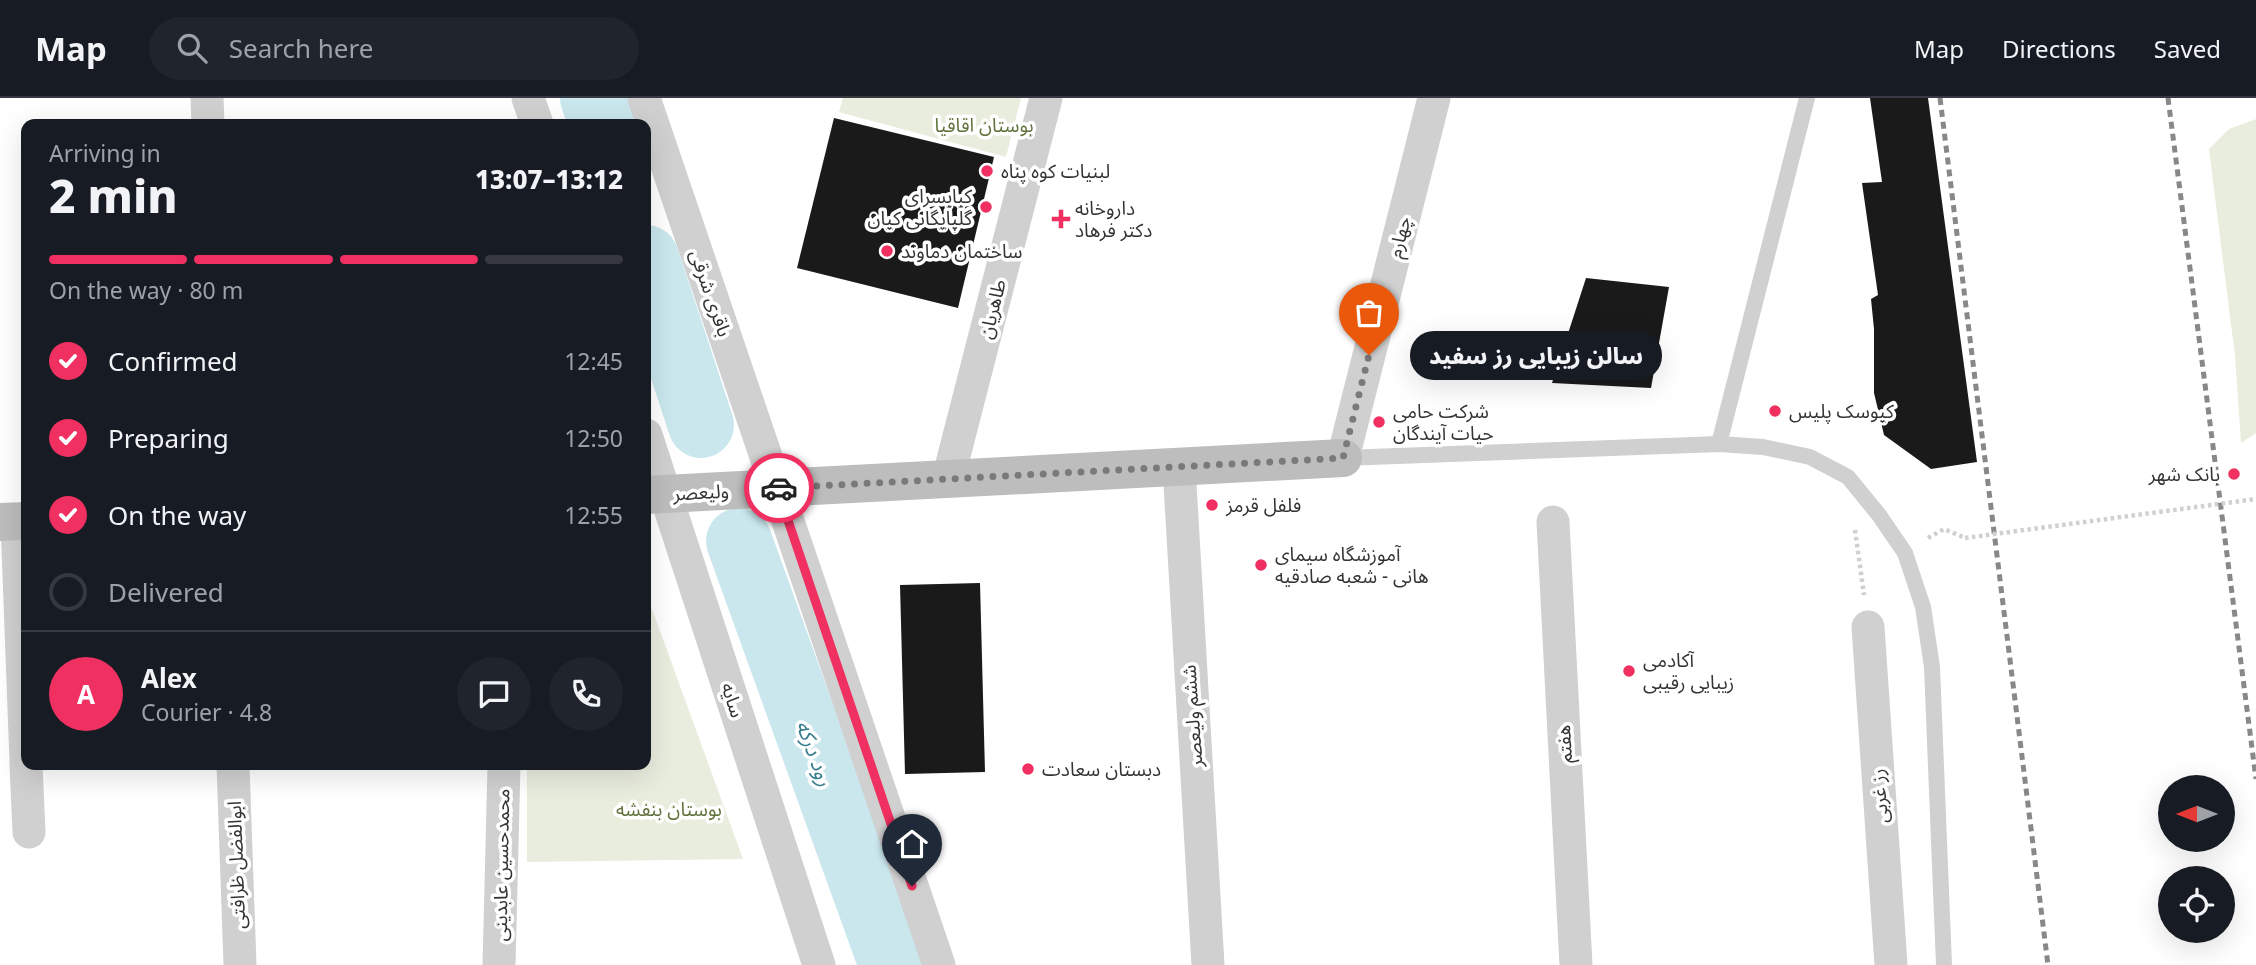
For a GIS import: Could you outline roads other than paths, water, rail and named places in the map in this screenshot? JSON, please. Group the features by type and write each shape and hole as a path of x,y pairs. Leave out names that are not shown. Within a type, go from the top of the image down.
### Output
{"main road":[{"name":"ولیعصر","path":"656,494 1343,458"}],"street":[{"path":"207,98 208,119"},
{"path":"528,98 535,119"},
{"name":"باقری شرقی","path":"644,98 939,965"},
{"name":"طاهریان","path":"948,480 1046,98"},
{"name":"چهارم","path":"1343,458 1434,98"},
{"name":"سایه","path":"651,464 656,494 820,965"},
{"name":"ششم ولیعصر","path":"1179,467 1208,965"},
{"path":"14,522 21,663"},
{"name":"هفتم","path":"1553,522 1576,965"},
{"name":"رز غربی","path":"1868,627 1891,965"},
{"path":"26,770 29,832"},
{"name":"ابوالفضل ظرافتی","path":"233,770 240,965"},
{"name":"محمدحسین عابدینی","path":"499,965 504,770"}],"lane":[{"path":"1719,444 1807,98"},
{"path":"1343,458 1719,444 1763,447 1810,457 1848,477 1905,553 1923,607 1932,667 1944,965"}],"waterway":[{"name":"رود درکه","path":"593,98 600,119"},
{"name":"رود درکه","path":"651,273 701,425"},
{"name":"رود درکه","path":"739,541 892,965"}],"railway":[{"path":"1940,98 2048,965"},
{"path":"2168,98 2256,779"}],"place":[{"name":"لبنیات کوه پناه","path":"987,171"},
{"name":"کبابسرای گلپایگانی کیان","path":"986,207"},
{"name":"داروخانه دکتر فرهاد","path":"1061,219"},
{"name":"ساختمان دماوند","path":"887,251"},
{"name":"سالن زیبایی رز سفید","path":"1369,355"},
{"name":"کیوسک پلیس","path":"1775,411"},
{"name":"شركت حامی حيات آيندگان","path":"1379,422"},
{"name":"بانک شهر","path":"2234,474"},
{"name":"فلفل قرمز","path":"1212,505"},
{"name":"آموزشگاه سیمای هانی - شعبه صادقیه","path":"1261,565"},
{"name":"آکادمی زیبایی رقیبی","path":"1629,671"},
{"name":"دبستان سعادت","path":"1028,769"}],"park label":[{"name":"بوستان اقاقیا","path":"984,125"},
{"name":"بوستان بنفشه","path":"669,809"}]}
